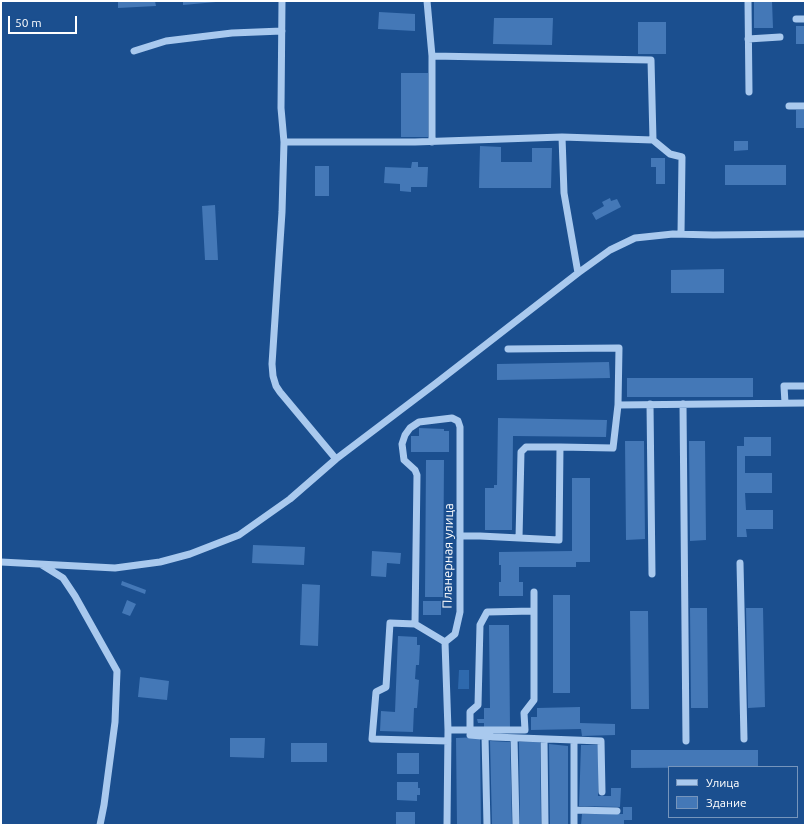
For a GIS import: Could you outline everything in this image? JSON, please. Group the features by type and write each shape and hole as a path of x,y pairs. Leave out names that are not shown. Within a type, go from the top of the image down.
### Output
{"street":[{"path":"282,1 281,108 284,142 282,212 273,376 276,386 280,392 336,459"},
{"path":"427,1 432,56 432,142"},
{"path":"748,1 749,92"},
{"path":"796,19 805,19"},
{"path":"134,50 166,42 232,33 282,30"},
{"path":"748,39 780,37"},
{"path":"432,56 651,60 653,140"},
{"path":"789,106 805,106"},
{"path":"284,142 432,142 562,137 653,140 670,154 682,156 680,234"},
{"path":"562,137 564,193 578,273"},
{"path":"1,562 115,568 160,562 190,554 238,535 290,499 336,459 610,250 635,238 680,234 805,234"},
{"path":"508,349 619,348 618,405 613,448 526,447 522,449 520,452 520,538"},
{"path":"785,404 784,386 805,386"},
{"path":"618,405 805,403"},
{"path":"650,404 652,574"},
{"path":"683,404 686,741"},
{"name":"Планерная улица","path":"415,624 416,475 415,470 404,460 402,444 405,435 410,428 420,422 452,418 458,421 460,427 460,612 454,634 445,642"},
{"path":"460,536 559,540 560,447"},
{"path":"740,563 744,739"},
{"path":"40,564 63,578 75,596 117,671 115,722 100,825"},
{"path":"448,735 470,730 525,730 524,713 534,700 534,592"},
{"path":"470,730 470,712 478,705 480,625 487,612 533,611"},
{"path":"447,825 448,735 445,642 415,624 390,623 386,687 376,692 372,739 448,735 544,740 601,741 602,792"},
{"path":"486,736 487,825"},
{"path":"514,738 516,825"},
{"path":"544,740 545,825"},
{"path":"574,741 574,825"},
{"path":"574,810 617,811"}],"shaded area":[{"path":"459,670 469,670 469,689 458,689"}],"building":[{"path":"118,1 155,1 156,6 118,8"},
{"path":"183,1 216,1 216,2 183,5"},
{"path":"754,1 772,1 773,28 754,28"},
{"path":"379,12 415,14 415,31 378,29"},
{"path":"494,18 553,18 552,45 493,44"},
{"path":"638,22 666,22 666,54 638,54"},
{"path":"796,26 805,26 805,44 796,44"},
{"path":"401,73 428,73 428,137 401,137"},
{"path":"796,110 805,110 805,128 796,128"},
{"path":"734,141 748,141 748,150 734,151"},
{"path":"480,146 501,147 501,162 532,162 532,148 552,148 551,188 479,188"},
{"path":"651,158 665,158 665,184 656,184 656,167 651,167"},
{"path":"412,162 418,162 418,167 428,167 427,187 411,187 411,192 400,191 400,184 384,183 385,167 411,168"},
{"path":"725,165 786,165 786,185 725,185"},
{"path":"315,166 329,166 329,196 315,196"},
{"path":"610,198 611,201 617,199 621,207 596,220 592,213 604,206 602,202"},
{"path":"215,205 218,260 205,260 202,206"},
{"path":"724,269 724,293 671,293 671,270"},
{"path":"609,362 610,378 497,380 497,364"},
{"path":"627,378 753,378 753,397 627,397"},
{"path":"498,418 607,420 606,437 513,436 512,530 485,530 485,488 494,488 494,485 497,485"},
{"path":"419,428 444,429 444,431 449,431 449,452 411,452 411,436 419,436"},
{"path":"744,437 771,437 771,456 745,456 745,473 772,473 772,493 745,493 746,510 773,510 773,529 746,529 747,537 737,537 737,446 744,446"},
{"path":"625,441 644,441 645,539 626,540"},
{"path":"689,441 705,441 706,540 690,541"},
{"path":"426,460 444,460 443,597 425,597"},
{"path":"572,478 590,478 590,562 576,562 576,567 519,567 519,582 523,582 523,596 499,596 501,565 499,565 499,552 572,551"},
{"path":"253,545 305,547 304,565 252,563"},
{"path":"372,551 401,553 400,564 387,563 386,577 371,576"},
{"path":"122,581 146,590 145,594 121,585"},
{"path":"302,584 320,585 318,646 300,645"},
{"path":"553,595 570,595 570,693 553,693"},
{"path":"127,600 136,604 130,616 122,613"},
{"path":"423,601 441,601 441,615 423,615"},
{"path":"690,608 707,608 708,708 691,708"},
{"path":"746,608 763,608 765,707 748,708"},
{"path":"630,611 648,611 649,709 631,709"},
{"path":"489,625 509,625 510,728 484,728 484,723 478,723 477,719 484,719 484,708 490,708"},
{"path":"398,636 417,637 417,645 420,645 419,665 416,665 415,679 419,680 417,708 414,708 413,732 380,731 381,711 395,712"},
{"path":"140,677 169,681 167,700 138,697"},
{"path":"580,707 580,723 615,724 615,735 582,736 581,729 531,730 531,717 537,717 537,708"},
{"path":"480,737 481,825 457,825 456,738"},
{"path":"230,738 265,738 264,758 230,757"},
{"path":"490,741 510,742 512,825 492,825"},
{"path":"540,741 541,825 520,825 519,742"},
{"path":"291,743 327,743 327,762 291,762"},
{"path":"549,744 568,746 568,825 550,825"},
{"path":"581,745 599,745 598,796 611,796 611,788 621,788 620,807 579,806"},
{"path":"631,750 758,750 758,766 668,766 668,768 631,768"},
{"path":"397,753 419,753 419,774 397,774"},
{"path":"397,782 418,782 420,795 417,795 417,801 397,800"},
{"path":"623,807 632,807 632,820 624,820 624,825 581,825 582,814 623,814"},
{"path":"396,812 415,812 415,825 396,825"}]}
